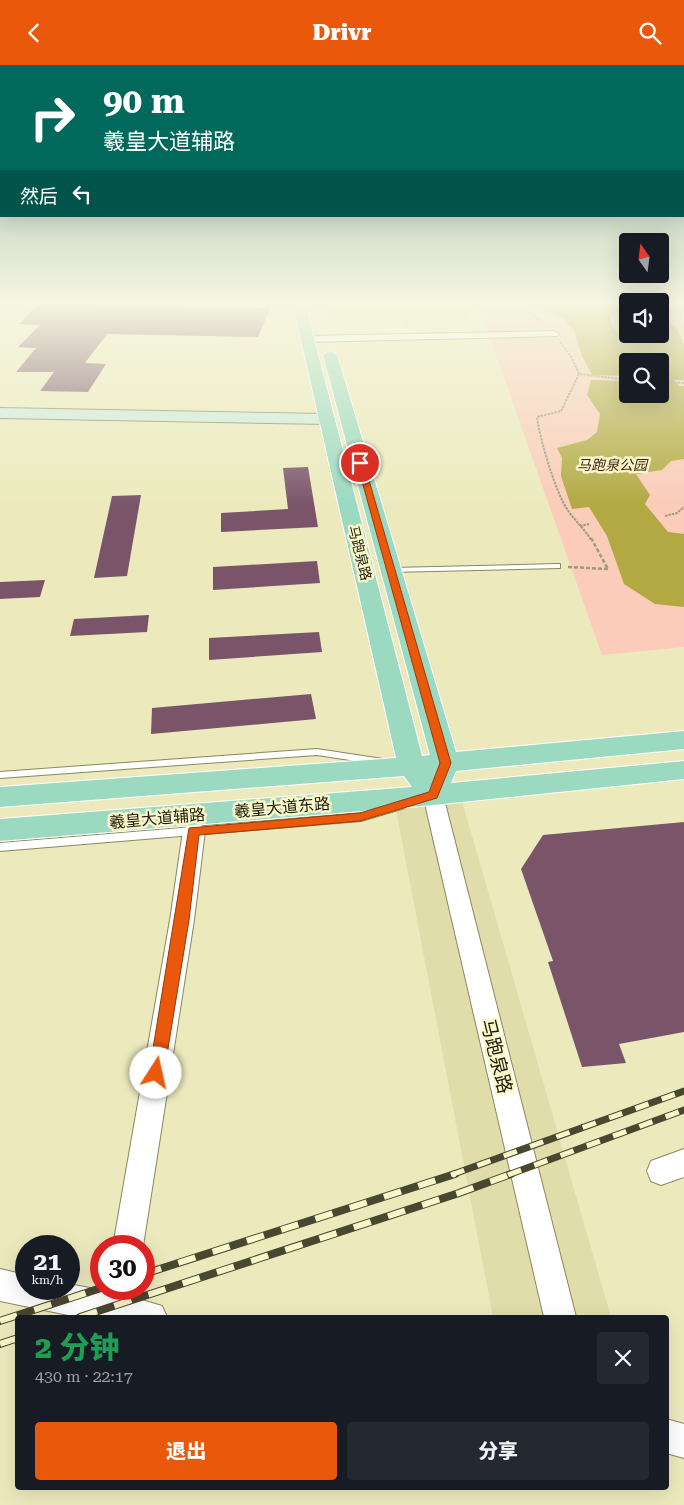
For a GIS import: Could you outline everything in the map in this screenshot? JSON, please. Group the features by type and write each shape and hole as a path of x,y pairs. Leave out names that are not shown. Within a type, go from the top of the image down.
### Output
{"main road":[{"name":"马跑泉路","path":"320,371 326,415 411,766 433,795"},
{"name":"马跑泉路","path":"327,371 391,570 446,763"},
{"name":"羲皇大道东路","path":"0,797 411,766 684,740"},
{"path":"433,795 446,763"},
{"name":"羲皇大道东路","path":"0,830 433,795 684,770"}],"street":[{"path":"0,406 326,415"},
{"path":"0,413 326,415"},
{"name":"马跑泉路","path":"433,795 560,1315"},
{"path":"130,1235 182,920 194,831"},
{"path":"0,1285 90,1296"},
{"path":"121,1300 147,1315"},
{"path":"669,1437 684,1441"}],"lane":[{"path":"391,570 557,567"},
{"path":"0,775 317,752 411,766"},
{"name":"羲皇大道辅路","path":"0,847 360,817 433,795"}],"path":[{"path":"557,567 608,569 590,537 563,503 539,433 537,417 561,411 579,374 578,371"},
{"path":"579,374 619,379"},
{"path":"669,382 683,383"},
{"path":"666,516 677,513 684,507"},
{"path":"580,526 589,525"}],"shaded area":[{"path":"590,371 619,371 619,376 592,375"},
{"path":"669,371 684,371 684,380 674,380 679,386 684,386 684,459 671,461 662,470 636,474 650,495 645,504 668,532 684,534 684,607 655,604 624,584 607,536 589,507 572,509 561,476 562,458 557,448 587,440 597,432 600,414 587,395 591,380 619,381 619,403 669,403"},
{"path":"462,801 610,1315 493,1315 396,810"}],"green space":[{"name":"马跑泉公园","path":"502,371 619,371 619,403 669,403 669,371 684,371 684,647 602,655"}],"building":[{"path":"101,371 88,392 40,391 54,372 16,372"},
{"path":"308,467 318,527 221,532 221,513 288,509 283,468"},
{"path":"141,495 127,576 94,578 112,496"},
{"path":"317,561 320,583 213,590 213,567"},
{"path":"45,580 40,597 0,599 0,582"},
{"path":"149,615 147,632 70,636 74,619"},
{"path":"319,632 322,652 209,660 209,638"},
{"path":"311,694 316,719 151,734 152,708"},
{"path":"684,822 684,1032 619,1044 626,1063 582,1067 548,962 553,961 521,869 543,835"}],"railway":[{"path":"451,1175 684,1091"},
{"path":"508,1175 684,1110"},
{"path":"155,1270 455,1174"},
{"path":"86,1315 459,1193 511,1174"},
{"path":"18,1315 90,1292"},
{"path":"0,1321 15,1316"},
{"path":"0,1344 15,1339"}],"route":[{"path":"156,1073 182,920 194,831 360,817 433,795 446,763 360,463"}]}
